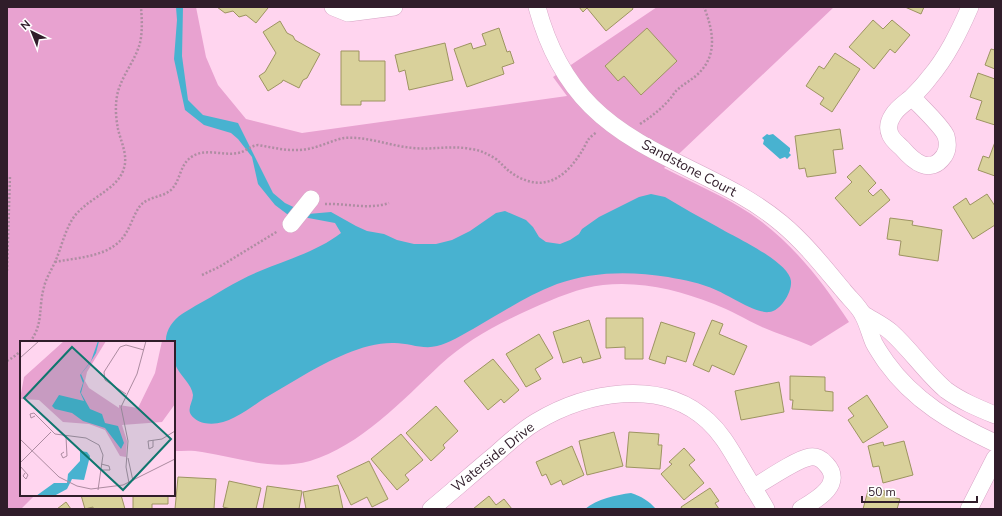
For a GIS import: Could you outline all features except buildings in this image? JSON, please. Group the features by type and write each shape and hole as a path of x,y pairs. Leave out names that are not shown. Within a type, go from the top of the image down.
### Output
{"street":[{"path":"333,7 348,13 394,7"},
{"name":"Sandstone Court","path":"537,7 547,39 559,63 590,105 604,118 637,141 738,193 766,212 802,242 863,314 890,331 904,344 931,376 947,390 965,402 995,415"},
{"path":"912,97 930,78 950,48 970,7"},
{"path":"291,223 308,203"},
{"name":"Sandstone Court","path":"863,314 874,343 886,362 901,381 919,399 943,416 967,430 995,443"},
{"name":"Waterside Drive","path":"431,509 535,422 566,407 593,398 627,393 648,394 668,398 682,403 701,415 723,437 766,509"},
{"path":"753,488 807,457 821,459 831,471 832,478 830,486 825,493 801,509"},
{"path":"969,509 995,458"}],"path":[{"path":"31,341 36,334 39,324 44,288 48,275 55,262 66,231 80,209 113,185 120,177 124,168 126,158 118,128 116,110 117,95 139,48 142,7"},
{"path":"55,262 103,252 113,248 126,233 140,206 146,200 163,195 172,189 186,161 194,155 205,152 228,154 240,153 254,145 284,150 298,150 311,148 343,138 415,148 444,146 459,147 483,152 497,160 509,171 523,179 533,182 546,182 560,177 572,166 588,139 604,125 616,131 638,125 653,116 676,91 690,81 706,64 711,53 712,35 704,7"},
{"path":"7,271 10,175"},
{"path":"308,203 339,204 359,207 389,202"},
{"path":"202,275 219,267 291,223"},
{"path":"7,360 20,352"}],"shaded area":[{"path":"7,7 196,7 206,57 218,85 246,119 302,133 567,96 553,77 657,7 834,7 664,168 730,201 751,214 780,237 817,277 849,322 811,346 762,327 720,306 673,291 632,284 594,286 558,297 496,326 472,340 450,356 396,407 346,445 310,461 283,465 256,462 199,451 175,451 175,341 20,341 20,496 34,496 21,509 7,509"}],"water":[{"path":"176,7 183,7 182,56 188,100 203,115 238,123 273,193 285,203 308,214 331,212 367,231 384,234 397,240 414,244 436,244 452,240 470,231 496,213 505,211 526,220 533,227 539,237 546,242 560,244 579,234 582,229 599,217 639,197 651,194 665,197 771,257 788,273 791,285 788,295 778,308 773,311 764,312 750,307 721,292 680,279 626,273 598,274 584,277 557,284 536,293 446,343 431,347 398,343 381,344 358,349 314,370 228,420 212,424 200,422 190,413 193,395 188,383 175,364 175,341 166,341 168,330 173,323 179,316 235,283 302,255 341,233 335,223 287,214 275,205 258,184 252,157 238,139 231,133 204,125 185,110 174,59 177,20"},
{"path":"767,134 773,134 790,148 789,153 791,155 787,159 785,157 780,159 763,144 764,140 762,138"},
{"path":"631,493 645,499 656,509 585,509 601,500"}]}
